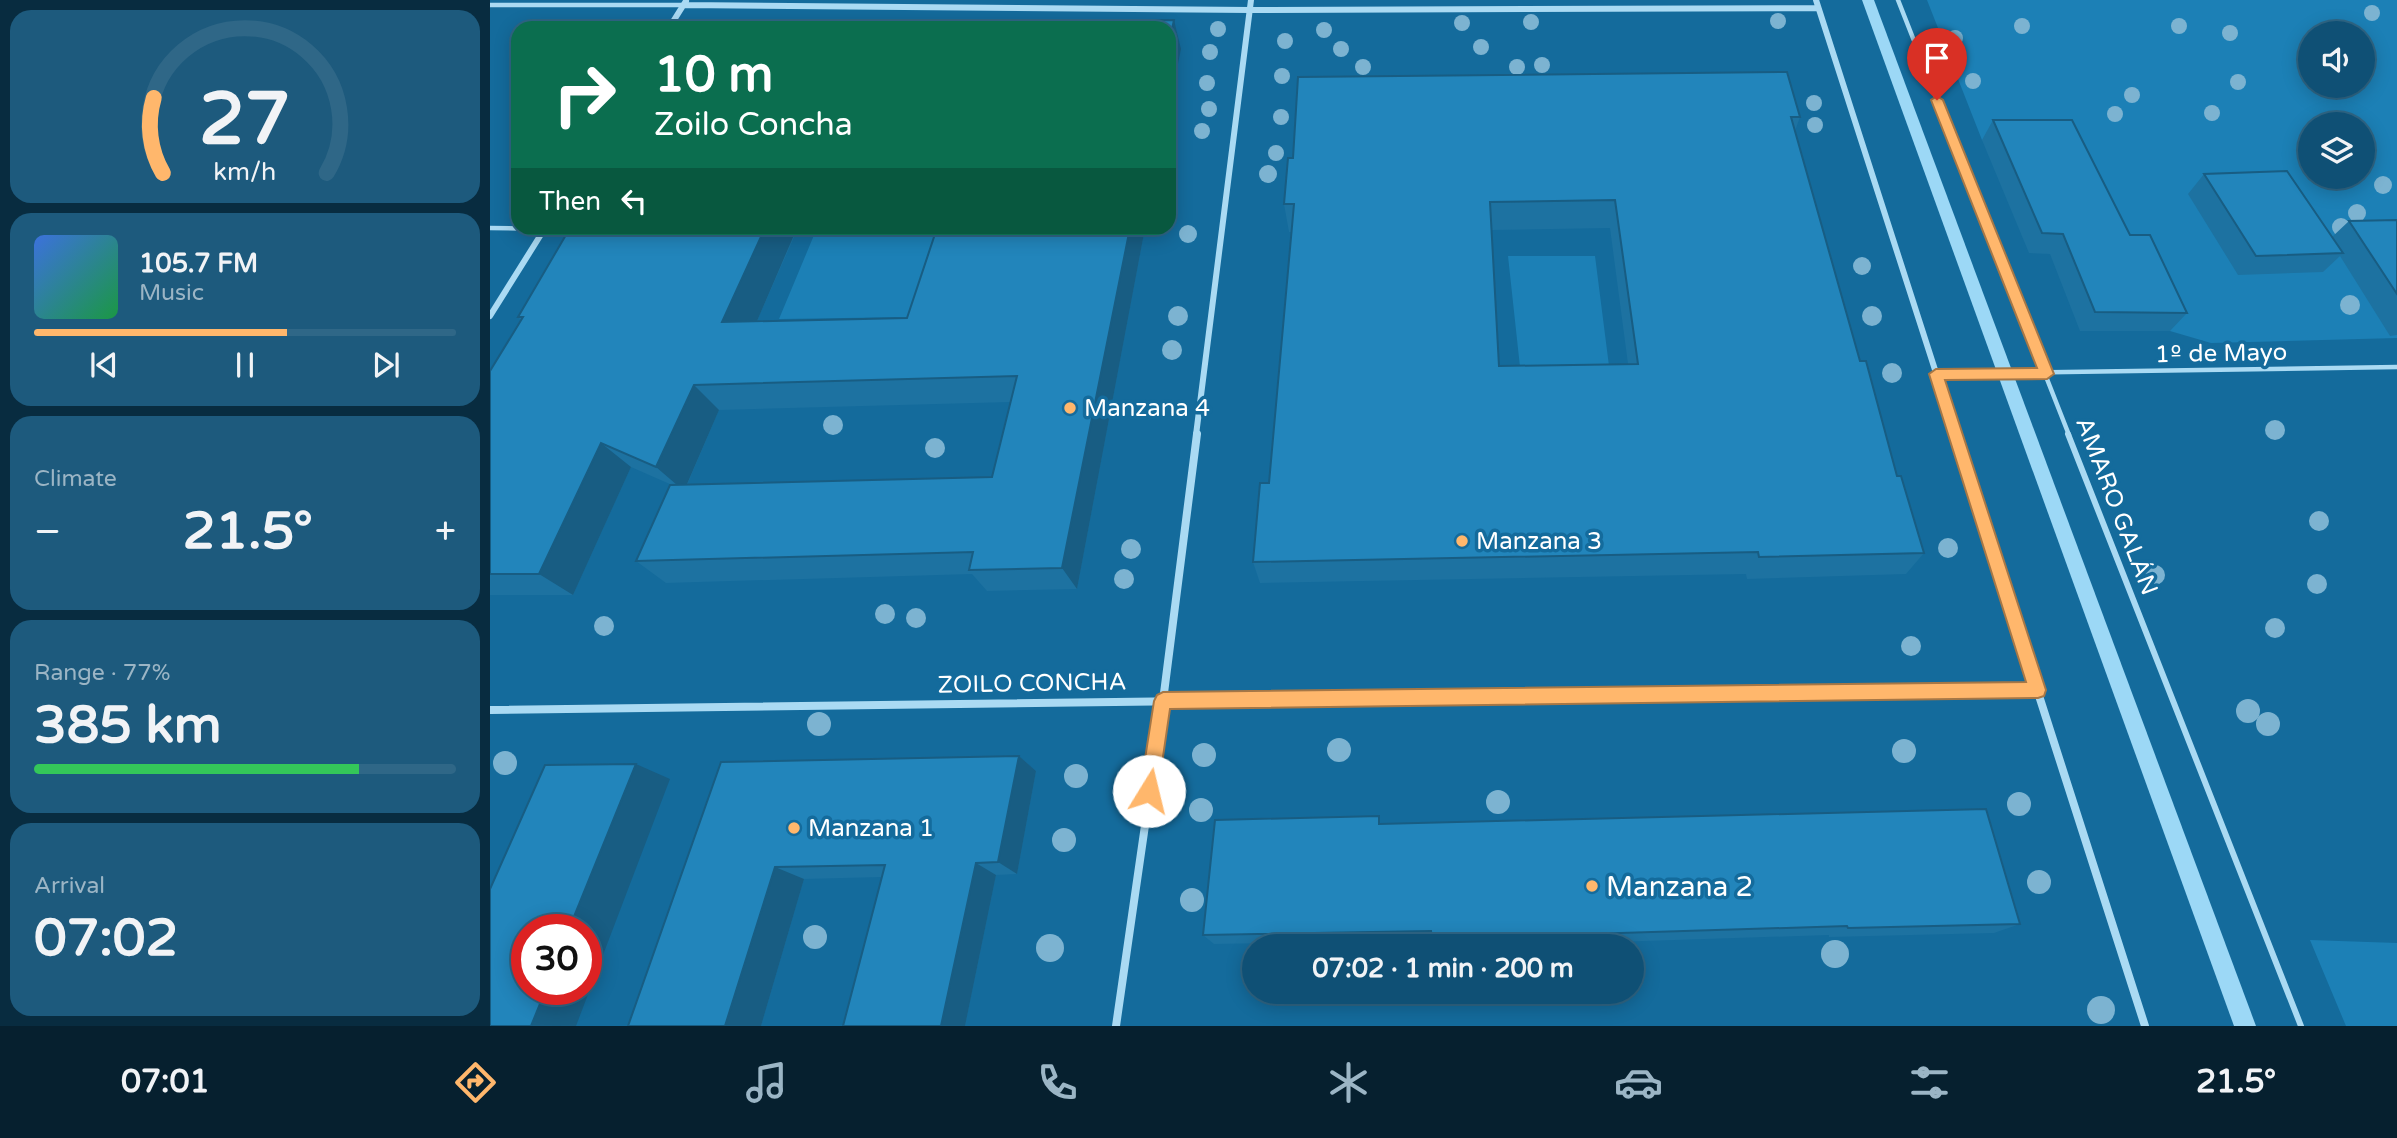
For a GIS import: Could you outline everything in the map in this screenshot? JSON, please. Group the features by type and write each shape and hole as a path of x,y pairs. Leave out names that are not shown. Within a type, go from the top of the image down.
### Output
{"street":[{"path":"1116,1026 1163,701 1251,0"},
{"path":"673,21 685,2 1250,10 1817,4 2145,1026"},
{"path":"490,316 541,235"},
{"name":"ZOILO CONCHA","path":"490,710 2038,690"}],"lane":[{"name":"AMARO GALÁN","path":"1898,0 2301,1026"},
{"path":"490,5 685,2"},
{"path":"490,228 511,228"},
{"name":"1º de Mayo","path":"1936,374 2397,367"}],"shaded area":[{"path":"1927,0 2397,0 2397,338 2211,343 2170,331 2135,254 1982,140"},
{"path":"814,235 939,235 910,317 779,319"},
{"path":"1508,256 1595,256 1609,366 1520,367"},
{"path":"2310,940 2397,943 2397,1026 2346,1026"}],"building":[{"path":"1174,20 1174,21 978,21"},
{"path":"1787,72 1800,117 1791,117 1860,361 1866,361 1897,476 1901,476 1924,553 1759,557 1758,552 1253,562 1260,483 1269,483 1294,204 1284,204 1288,158 1293,158 1298,77","holes":["1615,200 1638,364 1499,366 1490,202"]},
{"path":"1993,120 2072,120 2130,235 2150,235 2187,313 2095,312 2063,234 2042,233"},
{"path":"2287,171 2343,253 2256,256 2204,174"},
{"path":"2397,220 2397,294 2349,221"},
{"path":"566,235 762,235 722,322 907,318 935,235 1129,235 1062,568 969,570 973,552 636,561 670,485 992,477 1017,376 694,385 656,467 601,443 539,574 490,574 490,371 523,317 518,317"},
{"path":"1019,756 998,862 976,863 941,1026 843,1026 885,865 775,867 725,1026 628,1026 721,762"},
{"path":"636,764 575,914 511,914 511,1005 540,1005 531,1026 490,1026 490,889 545,765"},
{"path":"1986,809 2020,924 1592,934 1431,934 1431,931 1203,935 1215,820 1379,816 1379,824"}],"waterway":[{"path":"1868,0 2245,1026"}],"place":[{"name":"Manzana 4","path":"1070,408"},
{"name":"Manzana 3","path":"1462,541"},
{"name":"Manzana 1","path":"794,828"},
{"name":"Manzana 2","path":"1592,886"}],"route":[{"path":"1149,791 1163,701 2038,690 1936,374 2047,374 1937,100"}]}
